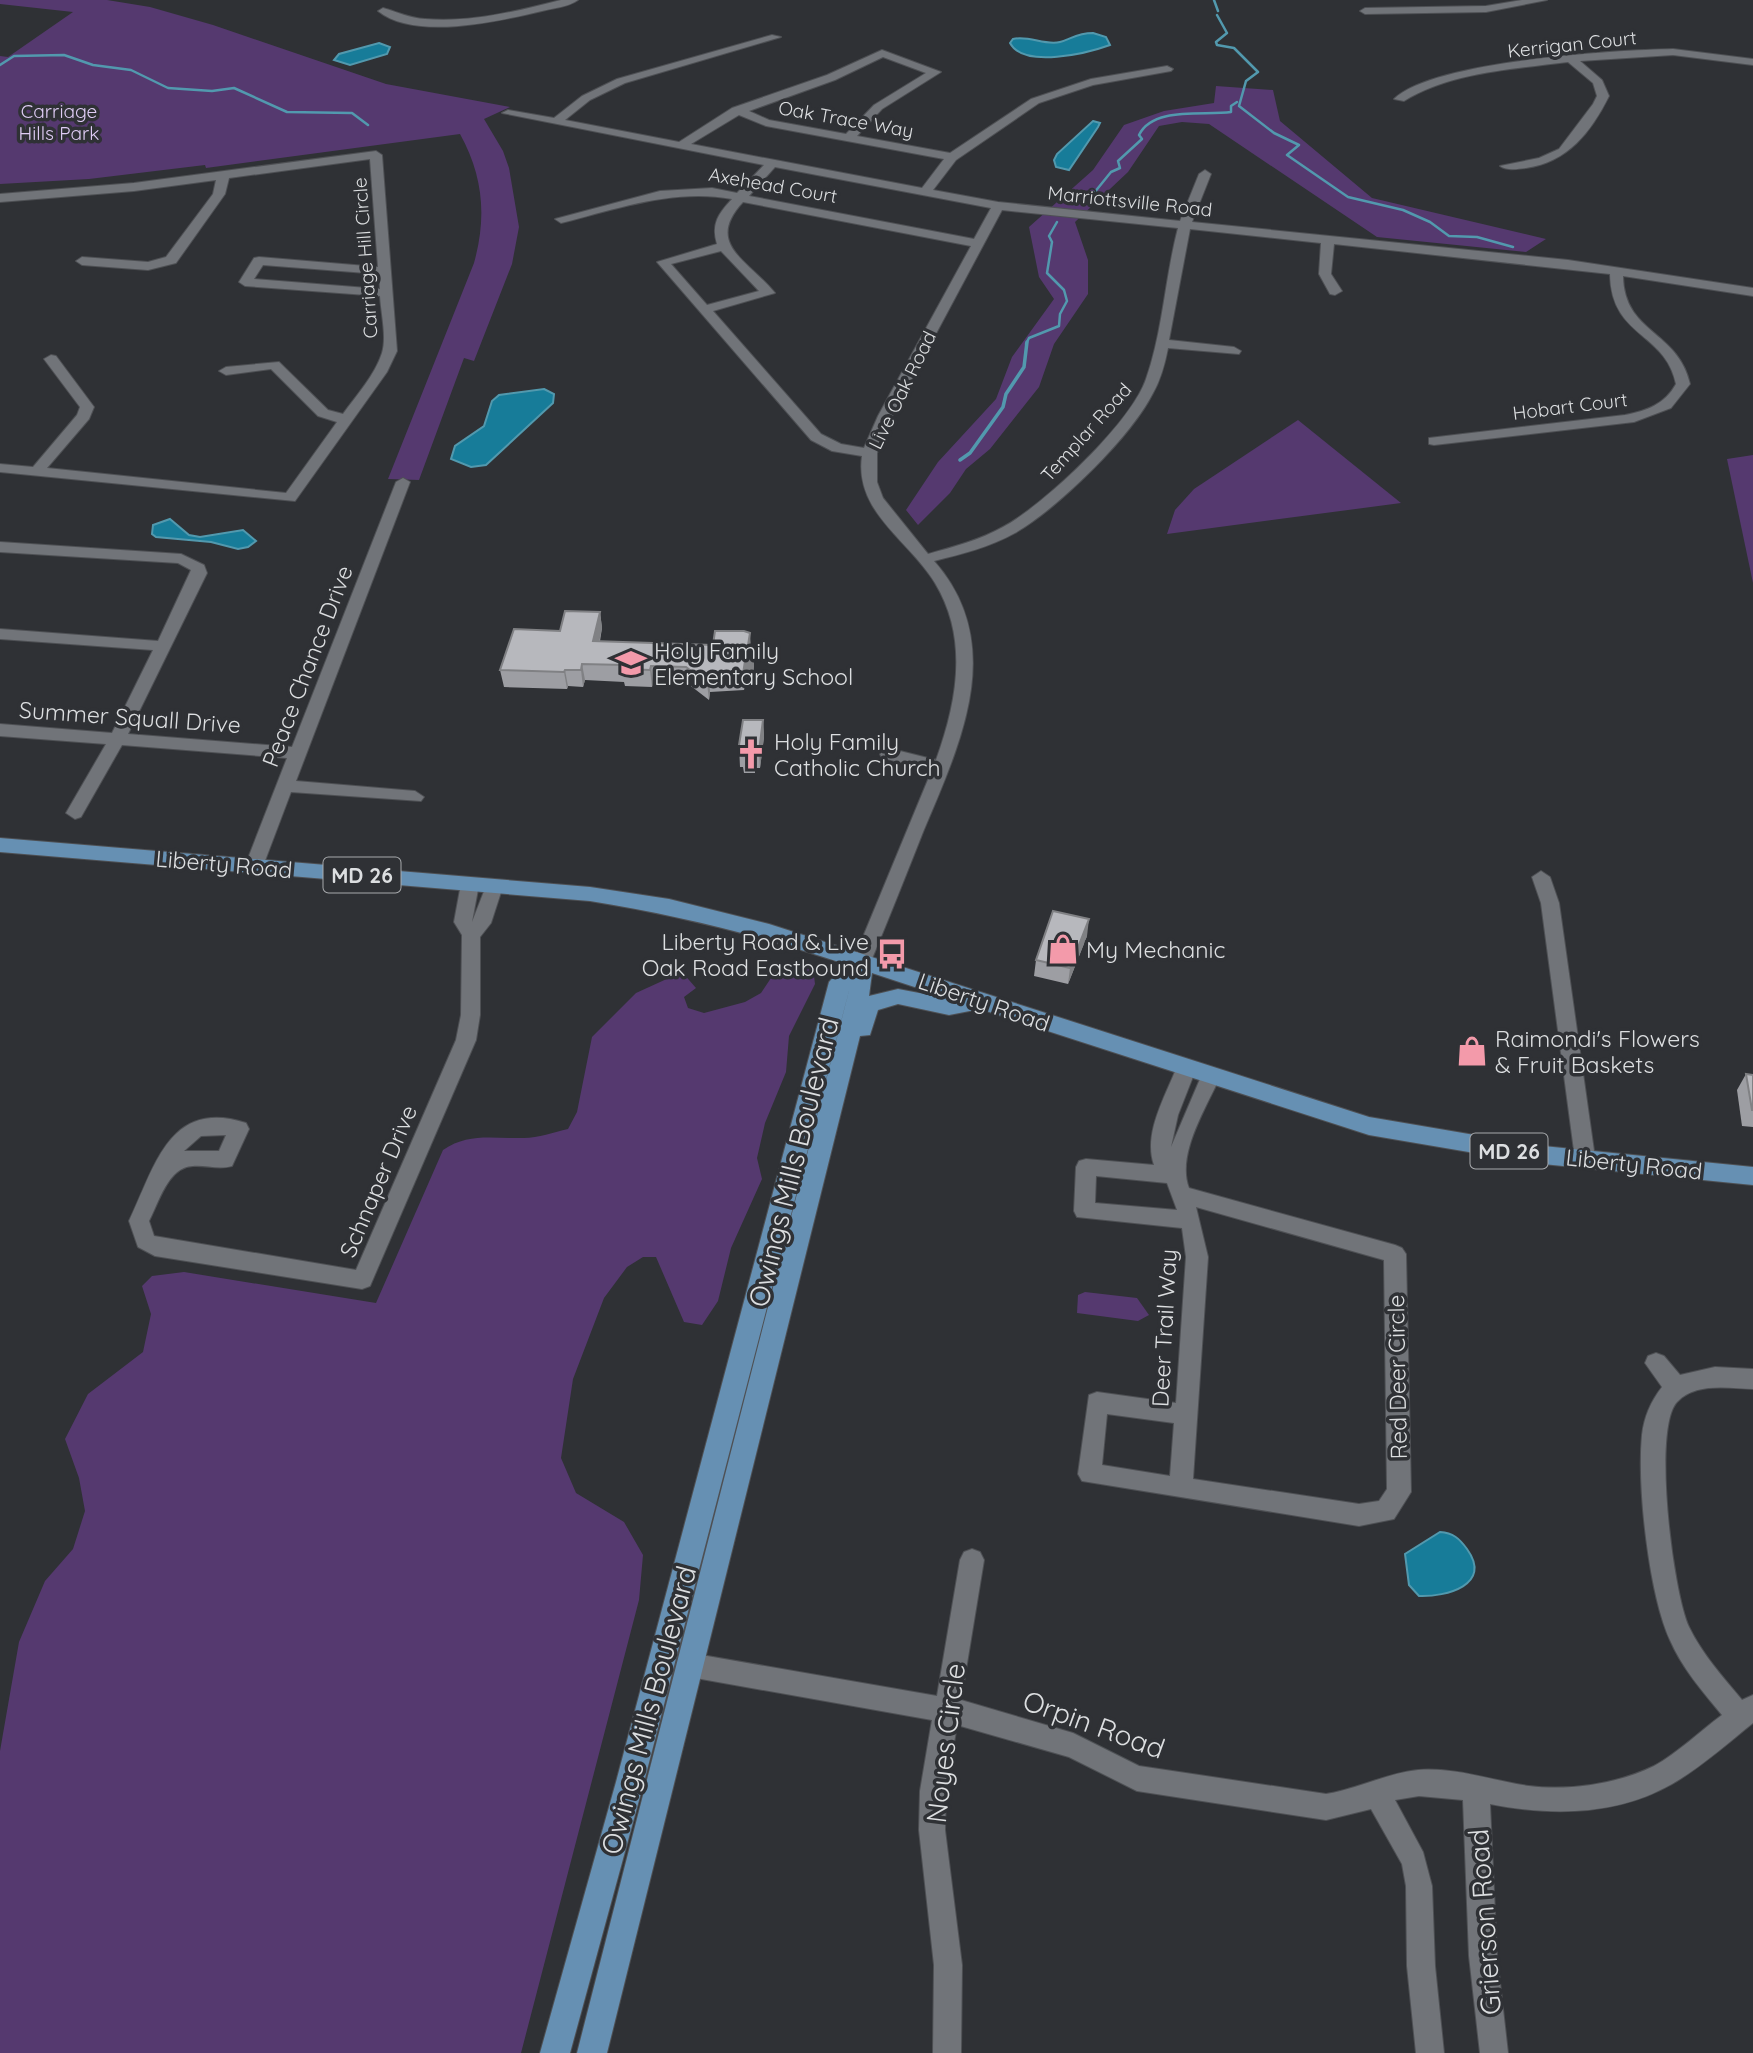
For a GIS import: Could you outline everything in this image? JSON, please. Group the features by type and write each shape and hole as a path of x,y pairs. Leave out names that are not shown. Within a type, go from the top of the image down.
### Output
{"main road":[{"name":"Liberty Road","path":"0,845 609,896 668,906 745,924 1210,1077 1384,1130 1464,1145 1753,1176"},
{"name":"Owings Mills Boulevard","path":"592,2053 848,1041 861,987 862,961"},
{"name":"Owings Mills Boulevard","path":"555,2053 662,1661 839,982 862,961"},
{"path":"848,1041 861,1035 869,1006 883,997 903,995 945,1007 981,1001"}],"street":[{"path":"383,11 414,20 470,21 514,15 573,0"},
{"path":"1365,11 1486,9 1542,0"},
{"path":"555,122 586,98 621,81 776,37"},
{"name":"Kerrigan Court","path":"1400,99 1412,88 1465,74 1573,61 1672,52 1753,62"},
{"path":"681,146 704,127 736,110 832,79 882,53 935,72 878,107 849,138"},
{"path":"1506,166 1535,164 1562,156 1599,104 1603,96 1598,82 1573,61"},
{"path":"925,192 952,157 1035,101 1091,82 1167,69"},
{"name":"Oak Trace Way","path":"736,110 766,123 952,157"},
{"name":"Marriottsville Road","path":"508,113 998,206 1616,270 1753,292"},
{"name":"Carriage Hill Circle","path":"0,198 223,176 376,155 390,351 380,372 290,498 0,468"},
{"path":"706,309 768,293 724,246 719,229 725,214 772,163"},
{"name":"Templar Road","path":"925,559 993,538 1041,509 1146,398 1162,342 1184,226 1192,198 1205,174"},
{"path":"82,261 148,266 171,260 219,194 223,176"},
{"name":"Axehead Court","path":"561,219 684,191 712,192 978,244"},
{"name":"Live Oak Road","path":"862,961 961,713 967,658 961,627 949,595 925,559 875,496 869,478 870,453 883,421 998,206"},
{"path":"1328,240 1325,274 1335,291"},
{"path":"724,246 663,262 816,437 837,448 870,453"},
{"path":"385,271 259,261 244,282 387,292"},
{"name":"Hobart Court","path":"1434,440 1625,419 1655,412 1670,402 1683,384 1682,369 1669,352 1622,310 1614,290 1616,270"},
{"path":"1162,342 1234,351"},
{"path":"36,472 84,416 87,407 51,359"},
{"path":"226,371 274,365 323,413 346,420"},
{"name":"Peace Chance Drive","path":"254,866 403,482"},
{"path":"0,547 181,559 195,564 199,573 117,739 75,813"},
{"path":"0,634 163,646"},
{"name":"Summer Squall Drive","path":"0,730 298,753"},
{"path":"888,754 942,766"},
{"path":"285,786 415,797"},
{"path":"1541,877 1550,903 1585,1158"},
{"name":"Schnaper Drive","path":"470,884 463,922 471,934"},
{"name":"Schnaper Drive","path":"164,1171 139,1221 145,1241 155,1247 362,1280 470,1028 468,964 471,934 482,923 494,886"},
{"name":"Deer Trail Way","path":"1181,1488 1197,1257 1190,1220 1177,1185 1162,1160 1161,1146 1167,1119 1186,1069"},
{"path":"1190,1220 1084,1211 1086,1167 1177,1185 1185,1133 1210,1077"},
{"name":"Red Deer Circle","path":"1177,1185 1395,1254 1399,1492 1386,1511 1366,1515 1181,1488"},
{"path":"1656,1363 1678,1389"},
{"path":"1746,1712 1681,1636 1665,1586 1651,1446 1653,1421 1662,1404 1678,1389 1713,1376 1753,1379"},
{"path":"1181,1488 1090,1474 1097,1402 1186,1415"},
{"name":"Noyes Circle","path":"947,2053 948,1965 932,1830 933,1791 972,1560"},
{"name":"Orpin Road","path":"690,1665 947,1709 1041,1735 1137,1778 1326,1807 1419,1783 1443,1783 1531,1799 1563,1800 1613,1794 1663,1775 1746,1712"},
{"name":"Grierson Road","path":"1476,1790 1483,1956 1494,2053"},
{"path":"1378,1795 1414,1861 1419,1886 1421,1966 1430,2053"}],"green space":[{"name":"Carriage Hills Park","path":"0,0 107,0 150,7 213,25 386,84 510,107 484,119 503,151 509,168 519,227 512,264 474,361 464,358 419,480 388,479 474,263 481,229 478,181 460,134 206,168 205,165 89,179 0,184 0,56 8,57 73,12 0,4"},
{"path":"1216,86 1273,90 1280,121 1372,198 1546,239 1526,252 1377,237 1209,124 1182,122 1159,126 1128,172 1075,222 1088,260 1088,294 1054,344 1039,387 990,449 966,469 950,493 918,525 906,510 938,462 996,399 1012,357 1054,299 1039,277 1029,227 1093,170 1124,125 1164,111 1214,103"},
{"path":"1298,420 1401,503 1167,534 1175,510 1194,489"},
{"path":"1753,455 1753,583 1727,459"},
{"path":"794,965 813,968 815,984 789,1036 786,1072 765,1123 757,1158 762,1179 731,1248 718,1301 702,1325 684,1322 656,1257 643,1257 627,1267 604,1298 573,1379 561,1458 576,1493 624,1522 643,1555 639,1600 521,2053 0,2053 0,1751 19,1642 45,1581 73,1549 85,1511 79,1478 65,1439 88,1394 143,1352 151,1314 142,1286 152,1276 184,1272 376,1303 443,1150 472,1139 529,1138 568,1129 577,1112 592,1037 636,993 682,972 696,988 684,997 688,1008 704,1013 745,1002 761,993 775,972"},
{"path":"1085,1292 1137,1298 1149,1315 1138,1321 1077,1313 1078,1295"}],"water":[{"path":"1093,33 1106,37 1110,45 1072,55 1042,57 1017,51 1010,43 1013,39 1025,38 1054,43"},
{"path":"379,43 390,47 387,54 350,65 334,60 339,54"},
{"path":"1093,121 1100,123 1069,170 1056,167 1054,160 1057,154"},
{"path":"544,389 554,394 553,403 486,465 471,467 451,459 455,446 484,426 492,401 499,395"},
{"path":"170,519 189,535 200,537 243,530 256,541 248,547 238,549 211,542 156,537 152,534 153,525"},
{"path":"1440,1532 1452,1535 1467,1549 1474,1561 1474,1572 1470,1580 1453,1591 1419,1596 1409,1585 1405,1554"}],"building":[{"path":"565,611 600,612 593,641 713,645 715,631 744,631 750,633 748,645 753,649 752,657 745,661 743,674 709,675 707,683 686,667 651,666 650,670 623,669 624,665 582,664 581,670 564,672 500,670 514,629 560,631"},
{"path":"743,720 763,720 759,751 754,751 754,756 742,756 743,751 739,750"},
{"name":"My Mechanic","path":"1053,911 1089,919 1070,968 1036,960"},
{"path":"1746,1074 1753,1075 1753,1110 1752,1110"}],"waterway":[{"path":"1214,0 1218,11"},
{"path":"1217,15 1227,33 1216,42 1217,45 1234,48 1258,72 1246,81 1239,106 1274,133 1299,145 1287,155 1348,197 1403,210 1430,222 1449,236 1477,237 1513,247"},
{"path":"0,65 14,56 64,55 93,65 131,70 168,88 212,91 234,88 287,112 352,113 368,125"},
{"path":"1075,204 1094,193 1111,172 1120,168 1118,161 1142,139 1139,135 1155,120 1180,114 1231,112 1231,106 1237,102"},
{"path":"1027,342 1029,338 1059,326 1060,314 1067,301 1064,290 1047,273 1052,242 1049,236 1057,222"},
{"path":"960,460 970,453 1003,407 1006,394 1024,367 1027,342"}],"place":[{"name":"Holy Family Elementary School","path":"631,663"},
{"name":"Holy Family Catholic Church","path":"751,754"},
{"name":"My Mechanic","path":"1063,949"},
{"name":"Liberty Road & Live Oak Road Eastbound","path":"892,954"},
{"name":"Raimondi's Flowers & Fruit Baskets","path":"1472,1051"}]}
